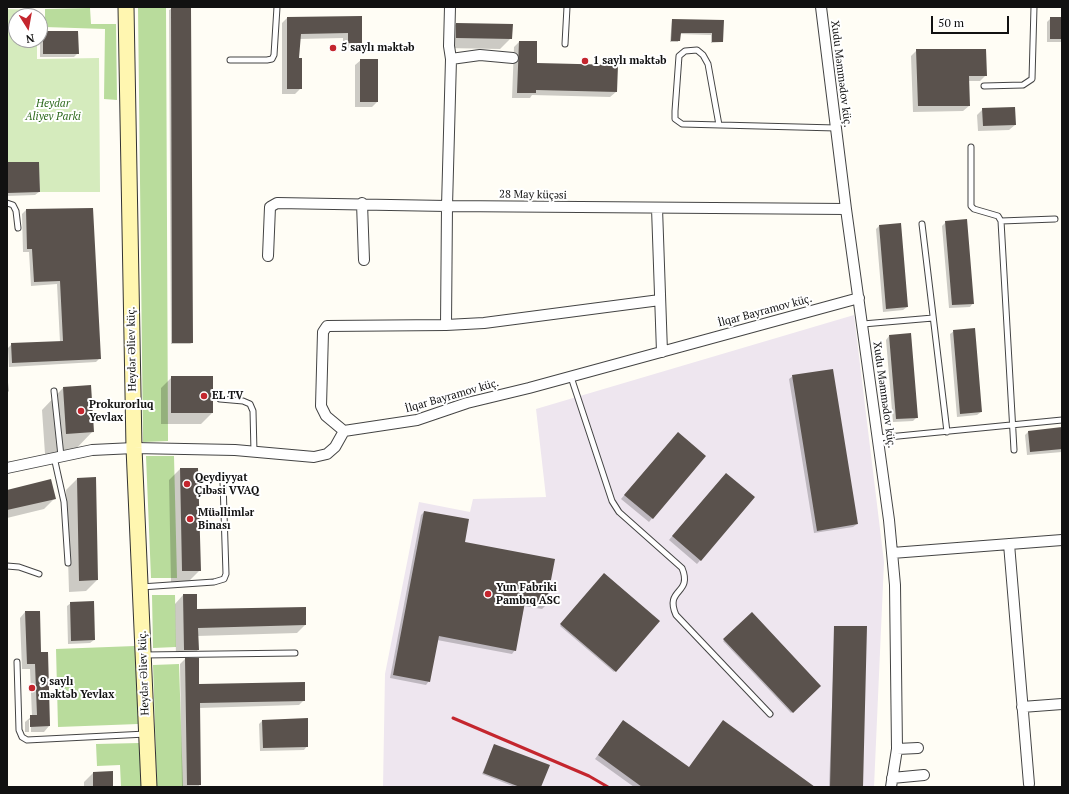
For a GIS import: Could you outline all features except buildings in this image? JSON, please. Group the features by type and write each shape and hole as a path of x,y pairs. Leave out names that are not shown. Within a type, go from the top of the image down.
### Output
{"street":[{"name":"Heydər Əliev küç.","path":"126,7 134,448 149,787"},
{"path":"446,325 447,206 451,58 449,38 450,7"},
{"name":"Xudu Məmmədov küç.","path":"821,7 846,209 863,324 892,553 895,586 897,749 892,783"},
{"path":"451,58 480,56 513,58"},
{"name":"28 May küçəsi","path":"268,256 270,208 273,204 277,203 362,203 447,206 846,209"},
{"path":"362,203 364,260"},
{"path":"657,208 662,352"},
{"name":"İlqar Bayramov küç.","path":"344,431 417,420 467,403 859,298"},
{"path":"7,468 57,456 92,450 134,448 254,452 314,457 327,454 335,447 344,431 326,416 322,406 323,332 327,326 446,325 484,323 660,300"},
{"path":"892,553 1062,540"},
{"path":"1009,544 1029,784"},
{"path":"1022,708 1062,704"},
{"path":"897,749 918,748"},
{"path":"892,783 924,775"}],"lane":[{"path":"230,60 272,59 274,55 277,7"},
{"path":"565,44 567,7"},
{"path":"984,86 1023,85 1032,79 1034,7"},
{"path":"719,125 708,64 703,55 697,50 685,51 679,56 675,119 682,124 719,125 836,128"},
{"path":"971,147 971,206 974,209 998,216 1000,221 1014,450"},
{"path":"7,204 13,205 16,210 18,228"},
{"path":"1000,221 1056,219"},
{"path":"922,224 947,432"},
{"path":"863,324 933,318"},
{"path":"571,376 612,501 619,512 682,568 686,578 684,585 673,598 672,607 676,615 770,714"},
{"path":"54,391 57,456 64,502 68,563"},
{"path":"220,399 243,401 250,404 253,411 254,452"},
{"path":"878,438 1062,420"},
{"path":"140,588 214,582 224,579 226,574 224,482"},
{"path":"7,566 19,567 39,574"},
{"path":"143,655 295,653"},
{"path":"17,662 19,730 22,737 27,740 147,734"}],"shaded area":[{"path":"854,315 884,562 874,787 383,787 385,674 419,502 470,512 473,499 546,497 536,409"}],"green space":[{"path":"138,7 166,7 168,441 143,442"},
{"path":"90,8 91,24 116,24 117,100 104,99 105,29 48,27 48,9"},
{"name":"Heydar Aliyev Parki","path":"7,9 8,48 37,48 37,59 99,58 100,192 40,192 39,162 7,162"},
{"path":"146,456 174,456 177,578 151,578"},
{"path":"152,595 175,595 176,647 153,648"},
{"path":"135,646 138,724 58,727 56,649"},
{"path":"179,664 183,787 157,787 153,665"},
{"path":"140,743 141,787 121,787 120,765 97,766 96,744"}],"railway":[{"path":"453,718 589,776 608,787"}],"place":[{"name":"5 saylı məktəb","path":"333,48"},
{"name":"1 saylı məktəb","path":"585,61"},
{"name":"EL TV","path":"204,396"},
{"name":"Prokurorluq Yevlax","path":"81,411"},
{"name":"Qeydiyyat Çıbəsi VVAQ","path":"187,484"},
{"name":"Müəllimlər Binası","path":"190,519"},
{"name":"Yun Fabriki Pambıq ASC","path":"488,594"},
{"name":"9 saylı məktəb Yevlax","path":"32,688"}]}
